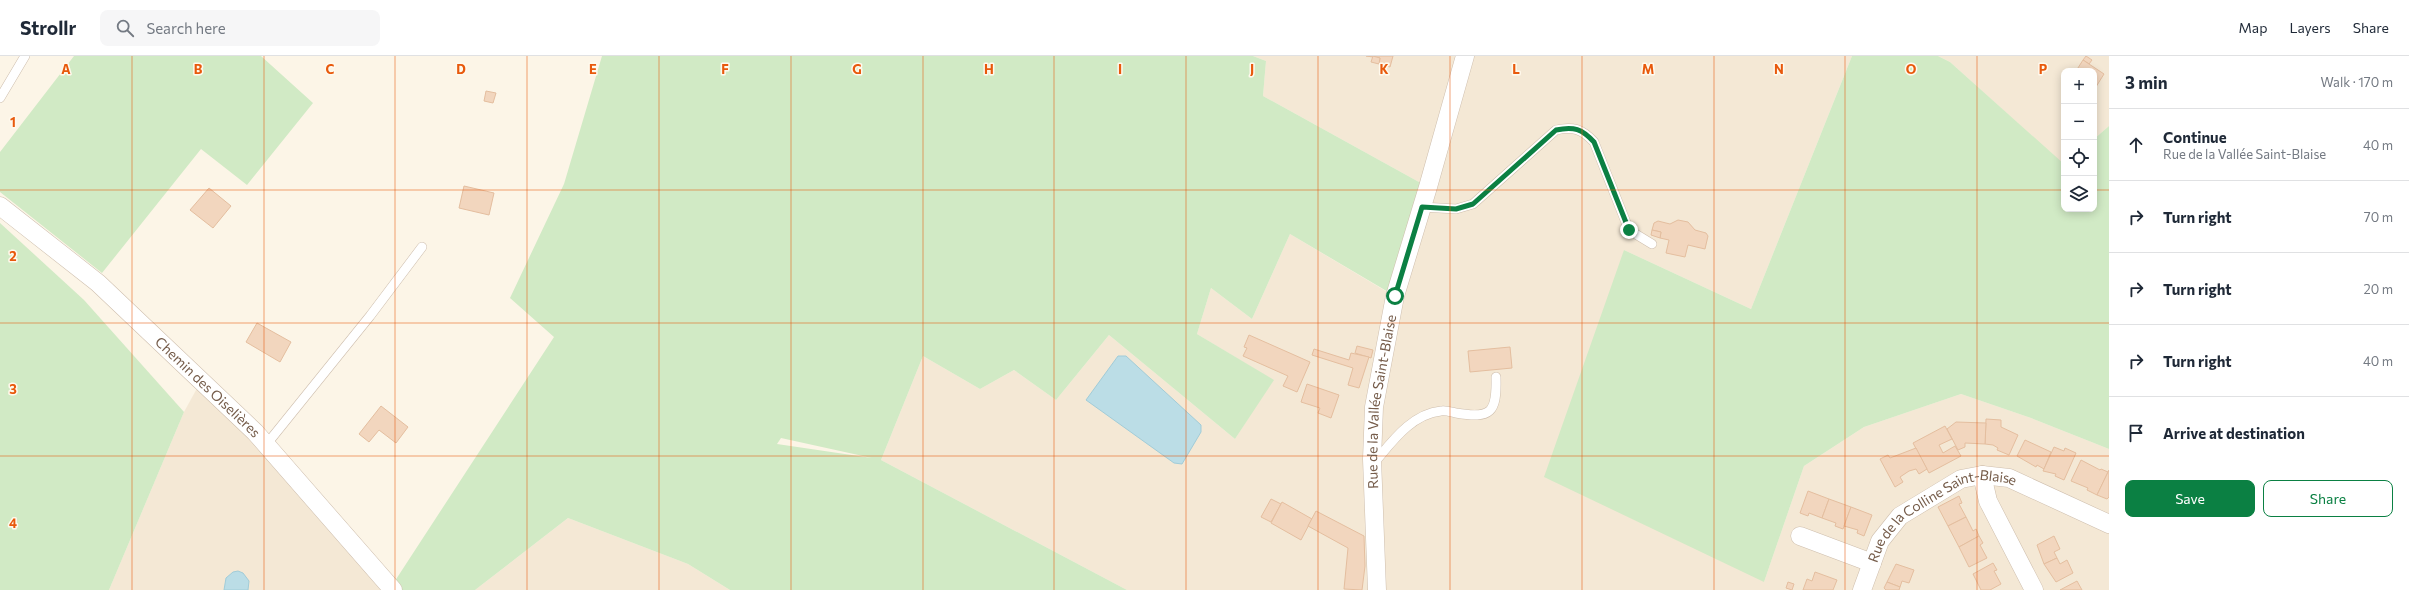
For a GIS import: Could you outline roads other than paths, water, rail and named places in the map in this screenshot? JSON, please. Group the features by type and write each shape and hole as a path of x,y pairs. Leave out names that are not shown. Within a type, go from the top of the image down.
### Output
{"street":[{"name":"Rue de la Vallée Saint-Blaise","path":"1376,587 1372,466 1374,407 1395,296 1465,56"},
{"name":"Chemin des Oiselières","path":"0,206 98,283 266,445 393,590"},
{"name":"Rue de la Colline Saint-Blaise","path":"1862,590 1880,541 1900,516 1961,479 1982,475 2009,478 2109,524"},
{"path":"1982,475 1988,501 2034,590"},
{"path":"1800,536 1872,563"}],"lane":[{"path":"0,98 25,56"},
{"path":"1422,207 1456,209 1473,204 1556,130 1570,126 1584,131 1594,142 1629,230 1652,244"},
{"path":"266,445 370,316 422,247"},
{"path":"1372,466 1400,432 1415,421 1441,411 1476,416 1487,414 1493,408 1496,396 1496,377"}],"water":[{"path":"1118,356 1126,356 1201,425 1201,432 1182,464 1174,463 1086,400"},
{"path":"238,571 243,573 249,581 248,590 224,590 226,578 233,572"}]}
